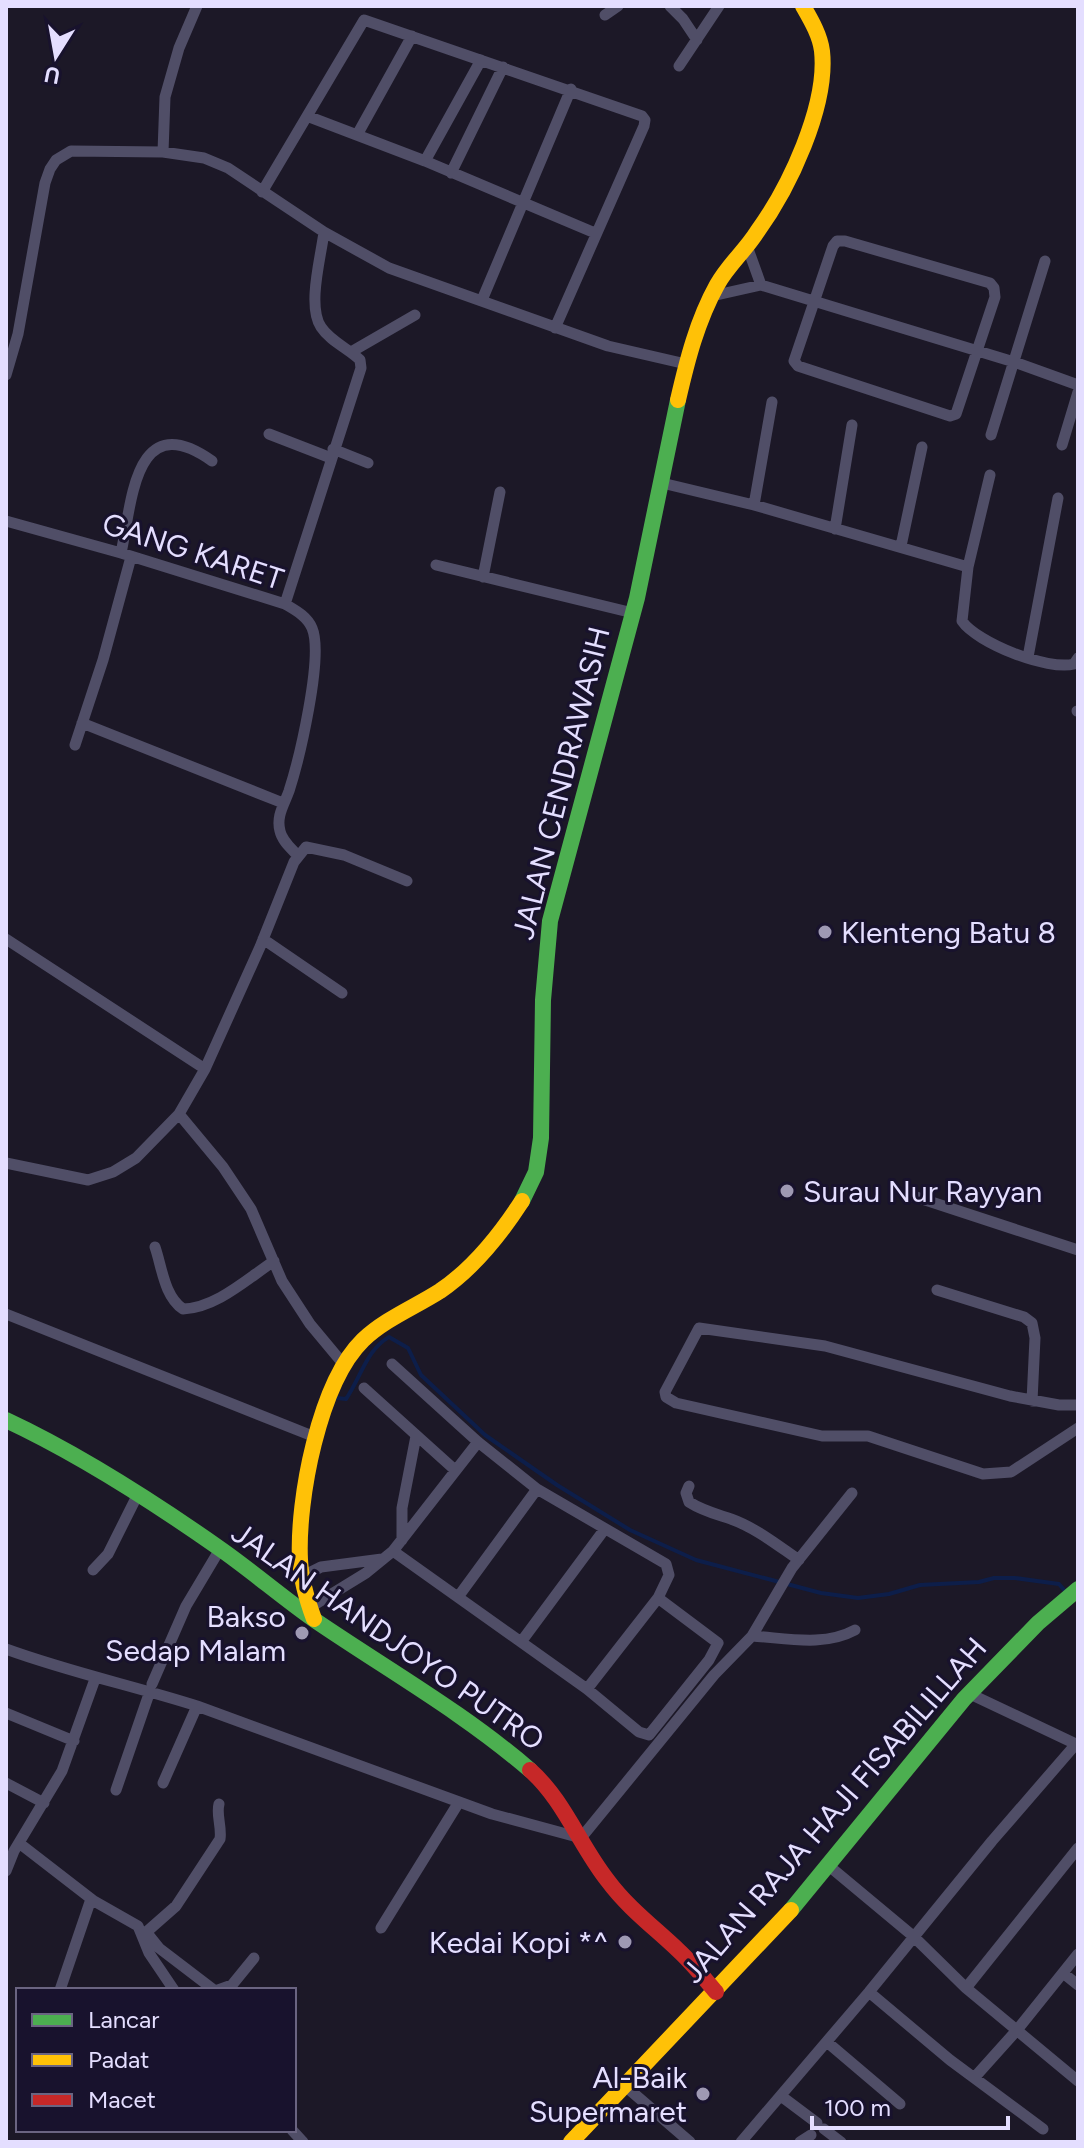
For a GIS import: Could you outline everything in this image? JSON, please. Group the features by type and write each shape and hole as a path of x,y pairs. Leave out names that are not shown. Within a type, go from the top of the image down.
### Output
{"street":[{"path":"163,152 168,88 179,48 197,6"},
{"path":"605,15 618,6"},
{"path":"670,6 697,40"},
{"path":"679,66 719,6"},
{"name":"JALAN CENDRAWASIH","path":"312,1614 301,1577 302,1507 315,1437 345,1366 362,1341 445,1288 472,1264 512,1215 533,1182 542,1131 544,966 550,921 633,613 686,364 703,314 724,273 747,246 785,189 811,117 822,57 816,29 803,6"},
{"path":"262,192 362,20 571,89 642,116 645,120 555,328"},
{"path":"357,135 412,36"},
{"path":"425,161 481,60"},
{"path":"451,173 503,67"},
{"path":"482,300 571,89"},
{"path":"307,116 425,161 595,233"},
{"path":"6,375 18,334 45,183 50,169 62,154 71,151 163,152 204,158 228,168 324,232 389,268 608,346 686,364"},
{"path":"285,604 361,368 360,360 322,329 314,307 324,232"},
{"path":"837,241 990,283 995,297 977,351 960,408 950,416 798,366 794,361 837,241"},
{"path":"747,246 761,285"},
{"path":"991,435 1045,261"},
{"path":"712,296 761,285 1014,362 1078,385"},
{"path":"351,352 415,315"},
{"path":"1062,445 1078,392"},
{"path":"754,505 772,402"},
{"path":"835,529 852,425"},
{"path":"269,434 368,463"},
{"path":"75,745 126,555 133,486 143,460 154,451 182,445 192,447 212,461"},
{"path":"901,546 922,447"},
{"path":"990,475 968,567 962,621 974,634 1015,655 1067,666 1074,664 1078,658"},
{"path":"662,483 754,505 968,567"},
{"path":"483,577 500,492"},
{"path":"1028,657 1058,498"},
{"name":"GANG KARET","path":"6,521 285,604 302,614 312,628 314,669 301,743 289,791 279,814 282,837 302,852"},
{"path":"436,565 633,613"},
{"path":"82,723 283,803"},
{"path":"6,1163 88,1180 113,1172 136,1158 179,1114 205,1069 302,852 344,855 407,881"},
{"path":"6,939 205,1069"},
{"path":"263,939 342,993"},
{"path":"179,1114 223,1167 251,1209 282,1281 310,1324 345,1366"},
{"path":"910,1195 1078,1250"},
{"path":"155,1247 167,1289 175,1303 183,1309 204,1305 227,1293 274,1261"},
{"path":"937,1290 1024,1317 1032,1323 1035,1338 1032,1401"},
{"path":"6,1314 315,1437"},
{"path":"1078,1405 1032,1401 837,1348 699,1328 665,1392 666,1397 676,1403 822,1436 868,1436 983,1474 1011,1472 1078,1428"},
{"path":"392,1364 478,1442 537,1489 666,1564 669,1575 658,1598 587,1689"},
{"path":"364,1388 455,1470"},
{"name":"JALAN HANDJOYO PUTRO","path":"6,1420 138,1494 491,1736 538,1777 622,1899 681,1953 716,1992"},
{"path":"402,1540 402,1508 416,1436"},
{"path":"312,1614 393,1551 478,1442"},
{"path":"689,1486 686,1493 689,1502 701,1510 759,1531 799,1560"},
{"path":"458,1597 537,1489"},
{"path":"6,1649 95,1679 151,1687 492,1814 581,1838 714,1675 752,1636 799,1560 852,1493"},
{"path":"93,1570 108,1554 138,1494"},
{"path":"521,1642 604,1530"},
{"path":"116,1790 151,1687 186,1606 220,1549"},
{"path":"393,1551 587,1689 639,1732 649,1735 716,1650 718,1643 658,1598"},
{"path":"301,1577 321,1567 383,1559"},
{"name":"JALAN RAJA HAJI FISABILILLAH","path":"571,2142 716,1992 829,1866 968,1693 1033,1626 1078,1589"},
{"path":"752,1636 821,1641 836,1639 855,1630"},
{"path":"6,1871 13,1847 62,1771 95,1679"},
{"path":"741,2142 1077,1744 968,1693"},
{"path":"163,1783 197,1706"},
{"path":"6,1713 74,1741"},
{"path":"6,1783 44,1803"},
{"path":"381,1928 459,1802"},
{"path":"145,1934 176,1906 220,1839 219,1804"},
{"path":"13,1847 138,1926 159,1948 213,1988"},
{"path":"966,1988 1078,1848"},
{"path":"829,1866 913,1936 966,1988 1078,2081"},
{"path":"61,1988 91,1899"},
{"path":"145,1934 149,1953 173,1988"},
{"path":"974,2078 1078,1954"},
{"path":"222,1988 232,1985 254,1958"},
{"path":"1063,1973 1078,1985"},
{"path":"869,1992 974,2078 1043,2129"},
{"path":"827,2042 900,2104"},
{"path":"624,2085 690,2142"},
{"path":"781,2096 841,2142"},
{"path":"800,2142 811,2135"}],"waterway":[{"path":"337,1398 346,1399 369,1357 389,1337 408,1348 421,1375 485,1435 630,1530 696,1560 821,1593 858,1598 889,1594 920,1585 979,1582 994,1578 1059,1584 1065,1591"}],"traffic: fast":[{"path":"522,1201 536,1172 541,1138 543,1000 550,921 637,598 678,400"},
{"path":"6,1420 89,1463 168,1513 316,1621 479,1730 530,1770"},
{"path":"791,1910 964,1699 1038,1623 1078,1589"}],"traffic: slow":[{"path":"678,400 693,341 710,299 721,278 752,239 782,193 813,121 822,73 822,51 803,6"},
{"path":"314,1619 301,1567 302,1506 314,1444 334,1384 363,1340 464,1272 495,1238 522,1201"},
{"path":"571,2142 791,1910"}],"traffic: jam":[{"path":"530,1770 553,1795 616,1891 684,1956 716,1992"}],"place":[{"name":"Klenteng Batu 8","path":"825,932"},
{"name":"Surau Nur Rayyan","path":"787,1191"},
{"name":"Bakso Sedap Malam","path":"302,1633"},
{"name":"Kedai Kopi *^","path":"625,1942"},
{"name":"Al-Baik Supermaret","path":"703,2094"}]}
